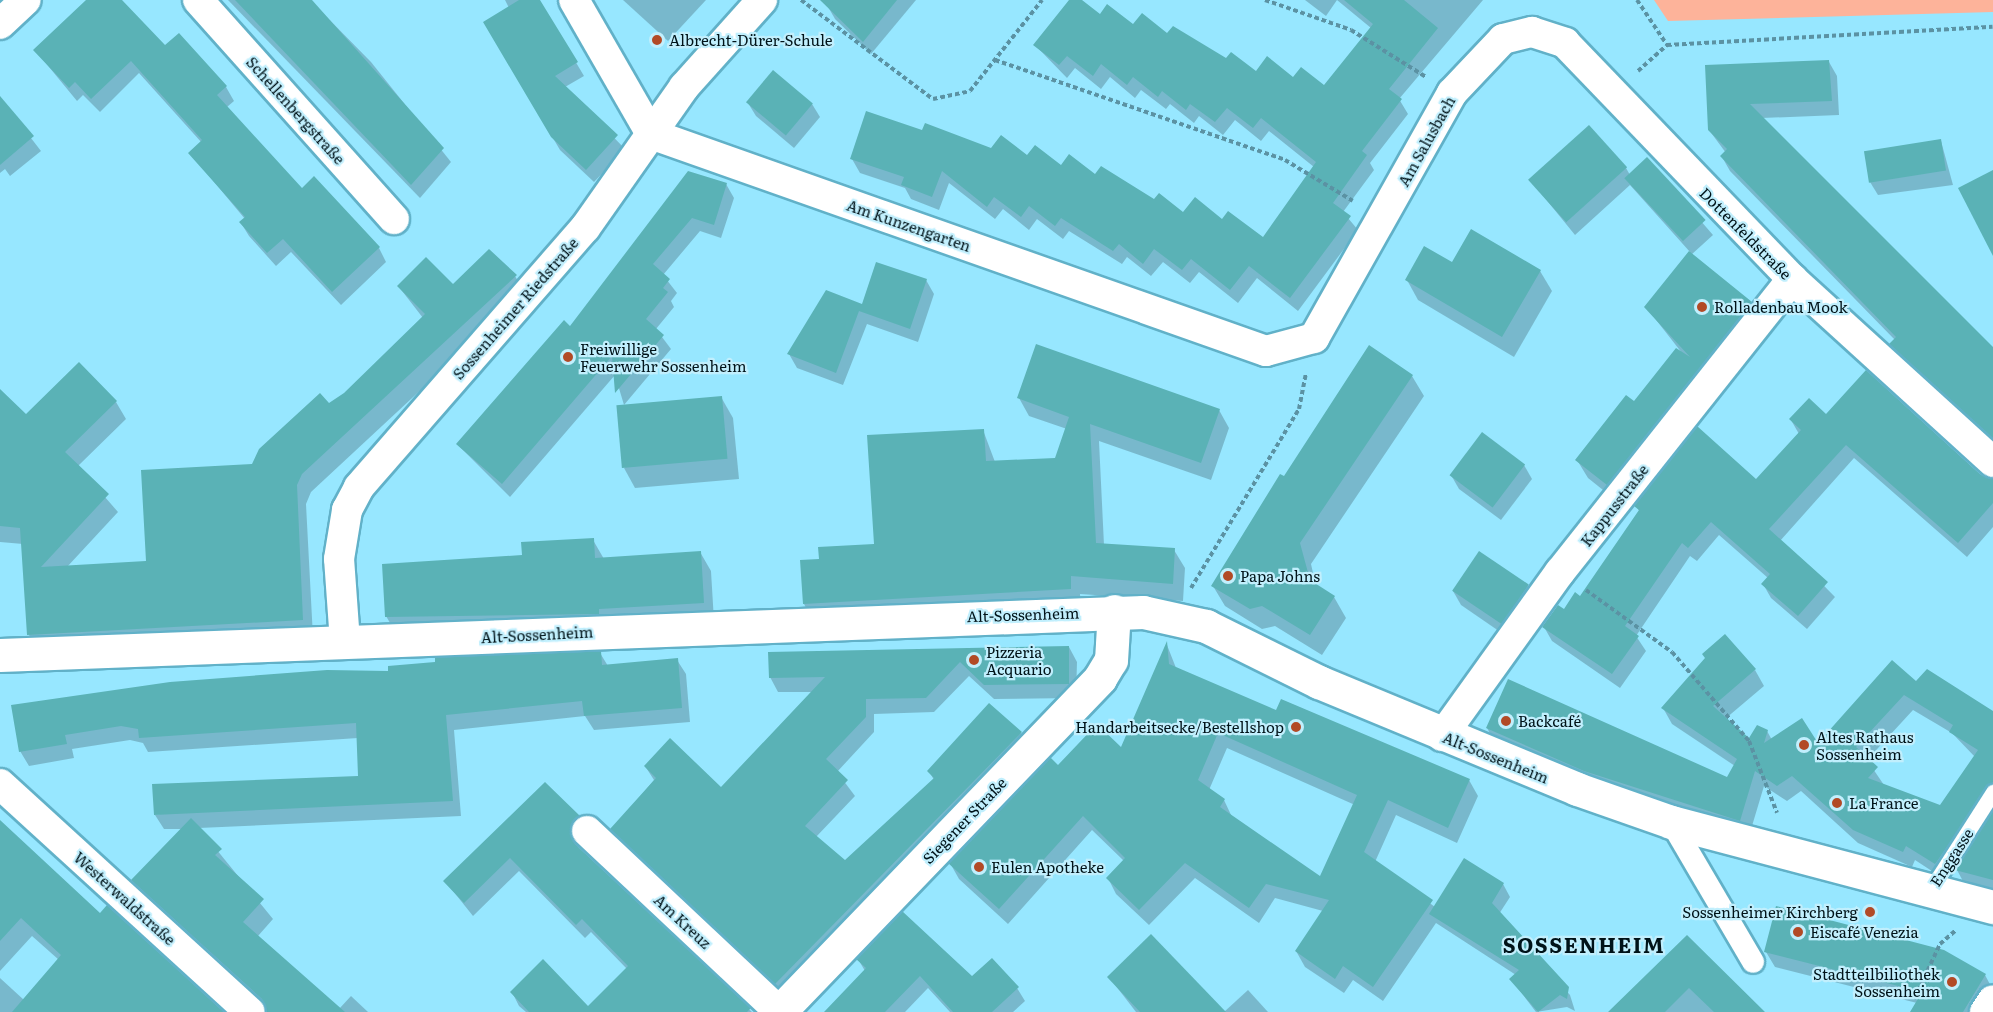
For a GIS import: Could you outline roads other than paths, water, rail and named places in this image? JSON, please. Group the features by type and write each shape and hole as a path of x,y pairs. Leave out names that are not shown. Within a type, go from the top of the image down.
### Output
{"main road":[{"name":"Alt-Sossenheim","path":"0,655 1114,611 1174,617 1442,736 1671,822 1989,907"},
{"name":"Siegener Straße","path":"779,1012 1100,678 1111,660 1114,611"}],"street":[{"path":"0,24 26,0"},
{"name":"Schellenbergstraße","path":"198,0 394,219"},
{"path":"574,0 651,134"},
{"name":"Sossenheimer Riedstraße","path":"345,642 339,559 347,510 358,487 585,228 684,87 762,0"},
{"name":"Am Salusbach","path":"1314,338 1452,93 1503,39 1532,32 1565,43 1613,93"},
{"name":"Dottenfeldstraße","path":"1613,93 1792,279 1993,462"},
{"name":"Am Kunzengarten","path":"651,134 1266,351 1314,338"},
{"name":"Kappusstraße","path":"1442,736 1560,572 1792,279"},
{"name":"Westerwaldstraße","path":"0,784 250,1012"},
{"path":"1671,822 1753,962"},
{"name":"Am Kreuz","path":"587,831 779,1012"},
{"path":"1985,1012 1993,1000"}],"lane":[{"name":"Enggasse","path":"1929,892 1993,792"}],"place":[{"name":"Albrecht-Dürer-Schule","path":"657,40"},
{"name":"Rolladenbau Mook","path":"1702,307"},
{"name":"Freiwillige Feuerwehr Sossenheim","path":"568,357"},
{"name":"Papa Johns","path":"1228,576"},
{"name":"Pizzeria Acquario","path":"974,660"},
{"name":"Backcafé","path":"1506,721"},
{"name":"Handarbeitsecke/Bestellshop","path":"1296,727"},
{"name":"Altes Rathaus Sossenheim","path":"1804,745"},
{"name":"La France","path":"1837,803"},
{"name":"Eulen Apotheke","path":"979,867"},
{"name":"Sossenheimer Kirchberg","path":"1870,912"},
{"name":"Eiscafé Venezia","path":"1798,932"},
{"name":"Stadtteilbiliothek Sossenheim","path":"1952,982"}],"district":[{"name":"SOSSENHEIM","path":"1584,944"}]}
